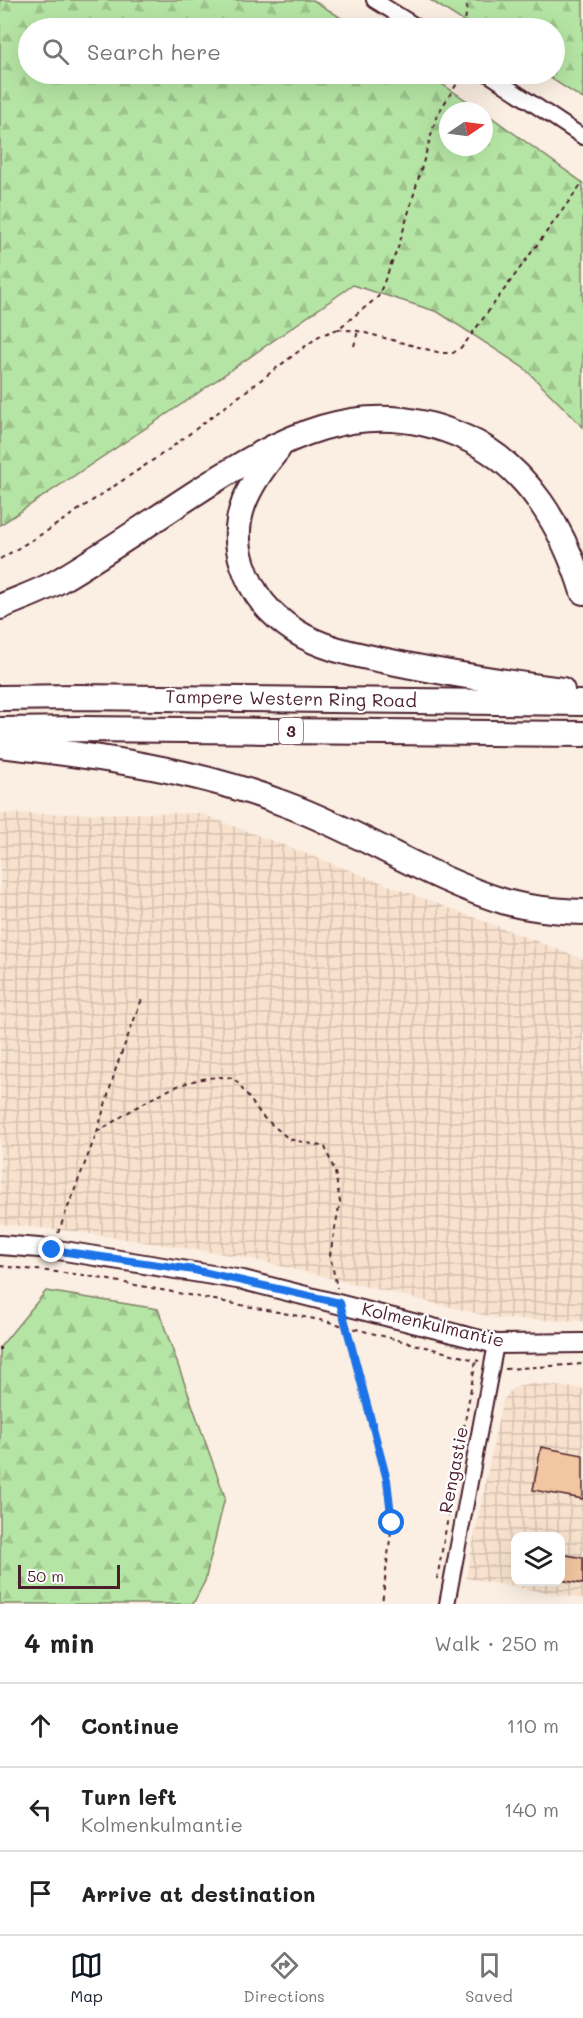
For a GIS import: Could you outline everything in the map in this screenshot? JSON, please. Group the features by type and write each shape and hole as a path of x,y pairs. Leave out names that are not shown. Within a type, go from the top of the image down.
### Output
{"highway":[{"path":"0,607 60,581 244,461 285,440 334,423 375,418 414,420 471,440 513,470 540,500 565,544 583,592"},
{"path":"285,440 258,474 247,493 240,512 237,530 240,556 246,576 253,591 270,612 296,632 320,644 353,654 580,698"},
{"name":"Tampere Western Ring Road","path":"0,698 580,698"},
{"name":"Tampere Western Ring Road","path":"0,730 583,734"},
{"path":"0,746 117,760 205,779 286,804 458,884 506,902 534,908 583,912"}],"street":[{"path":"374,0 403,18"},
{"path":"503,84 583,137"},
{"name":"Kolmenkulmantie","path":"0,1245 194,1270 340,1303 496,1344 583,1343"},
{"name":"Rengastie","path":"447,1604 496,1344"}],"path":[{"path":"465,18 468,0"},
{"path":"0,559 47,531 168,450 319,336 338,329 378,297 399,245 437,115 457,84"},
{"path":"338,329 358,331 441,353 453,353 463,346 583,183"},
{"path":"354,346 358,331"},
{"path":"52,1250 97,1132 117,1065 142,999"},
{"path":"97,1132 177,1086 213,1075 234,1078 263,1117 289,1139 325,1147 335,1172 340,1202 330,1255 340,1303 387,1480 392,1523 382,1604"},
{"path":"0,1266 83,1275 346,1326 509,1370 583,1364"},
{"path":"436,1581 476,1360"}],"shaded area":[{"path":"199,813 583,959 583,1321 500,1319 243,1257 72,1231 0,1224 0,814"},
{"path":"527,1383 583,1389 583,1599 466,1578 502,1402 512,1389"}],"green space":[{"path":"0,0 313,0 341,18 18,18 18,84 442,84 469,102 439,102 439,156 493,156 493,118 583,183 583,427 524,368 438,312 353,285 188,400 0,525"},
{"path":"430,0 583,0 583,99 560,84 565,84 565,18 458,18"},
{"path":"46,1291 158,1309 225,1497 205,1581 193,1604 0,1604 0,1347"}],"building":[{"path":"541,1447 583,1455 583,1499 533,1490"},
{"path":"565,1555 583,1558 583,1584 565,1581"}],"route":[{"path":"52,1250 194,1270 340,1303 387,1480 392,1523"}]}
